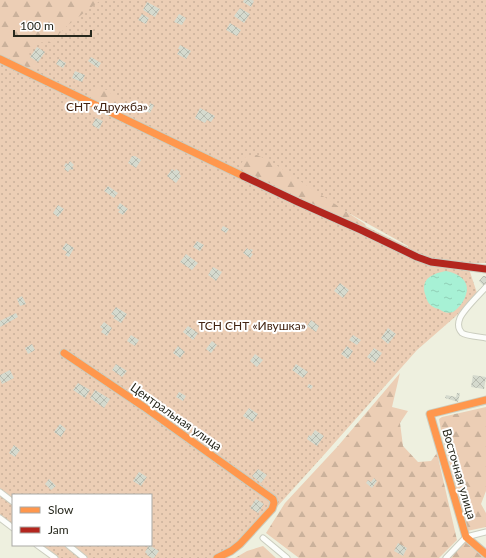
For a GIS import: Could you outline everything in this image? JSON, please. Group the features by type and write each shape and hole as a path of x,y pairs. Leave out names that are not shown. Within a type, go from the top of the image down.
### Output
{"street":[{"path":"0,59 298,202 417,257 431,262 486,269"},
{"path":"486,287 462,315 458,323 461,332 464,334 486,338"},
{"name":"Центральная улица","path":"64,353 266,493 274,501 270,512 240,544 231,551 217,558"},
{"name":"Восточная улица","path":"486,400 430,414 466,537 486,554"},
{"path":"0,492 12,501"},
{"path":"0,518 12,527"},
{"path":"446,558 466,537 486,532"},
{"path":"262,538 287,558"},
{"path":"38,546 55,558"},
{"path":"69,546 84,558"}],"green space":[{"path":"0,0 101,0 68,25 50,43 37,42 29,54 38,66 37,70 0,54"},
{"path":"71,0 486,0 486,263 467,263 477,293 456,316 417,350 247,540 222,558 59,558 42,546 152,546 152,494 12,494 12,523 0,515 0,54","holes":["262,165 408,246 300,194"]},
{"path":"96,88 107,90 130,108 129,113 120,111 92,97 90,92 92,89"},
{"path":"247,155 257,155 273,163 365,224 367,229 393,241 393,243 241,169 242,162"},
{"path":"400,373 392,407 408,411 400,423 403,446 418,462 431,461 437,453 457,540 439,558 299,558 266,533 285,503 338,446"},
{"path":"486,407 486,491 481,504 486,513 486,527 467,531 439,419"},
{"path":"465,542 484,558 451,558"},
{"path":"263,546 276,558 235,558 247,551"}],"water":[{"path":"446,271 458,275 467,286 467,291 462,303 453,312 449,313 430,305 424,289 426,280 432,275"}],"building":[{"path":"244,0 254,1 251,7 243,2"},
{"path":"147,2 160,9 155,17 143,10"},
{"path":"240,8 250,14 244,23 234,16"},
{"path":"142,14 149,18 146,24 138,20"},
{"path":"179,14 186,18 182,25 174,22"},
{"path":"230,23 241,30 237,36 226,30"},
{"path":"180,45 191,51 186,59 177,54 180,49 178,49"},
{"path":"37,47 45,52 38,62 30,57"},
{"path":"91,57 101,63 98,68 88,61"},
{"path":"59,59 66,63 63,68 56,64"},
{"path":"75,71 85,75 82,82 72,78"},
{"path":"150,103 154,105 150,113 143,109 145,106 149,107"},
{"path":"200,108 215,116 211,122 207,120 205,123 195,118"},
{"path":"96,118 103,121 99,129 92,125"},
{"path":"132,156 135,156 141,160 136,168 128,163"},
{"path":"70,161 74,165 72,167 74,168 72,170 70,169 68,172 64,169 66,167 64,166"},
{"path":"172,169 175,171 176,169 180,172 179,174 181,176 176,183 167,176"},
{"path":"108,186 118,193 114,198 104,191"},
{"path":"120,203 128,209 123,215 118,212 120,210 117,208"},
{"path":"58,205 64,209 58,217 53,213"},
{"path":"223,226 229,229 226,233 221,230"},
{"path":"197,241 204,245 200,251 193,247"},
{"path":"66,243 74,248 69,257 65,255 67,252 62,249"},
{"path":"247,248 249,250 253,250 251,253 253,254 250,258 243,253"},
{"path":"186,254 198,263 192,270 180,262"},
{"path":"213,267 222,272 216,281 208,275"},
{"path":"483,276 486,276 486,284 484,286 479,281"},
{"path":"340,283 349,290 343,298 334,291"},
{"path":"22,296 26,304 20,306 17,299"},
{"path":"116,307 127,314 121,323 113,318 115,316 111,314"},
{"path":"16,313 18,317 0,327 0,321"},
{"path":"311,320 319,326 316,332 307,326"},
{"path":"104,322 112,328 107,336 101,332 103,329 100,327"},
{"path":"188,326 198,333 193,340 183,332"},
{"path":"388,328 396,334 388,344 381,338"},
{"path":"131,335 139,340 135,346 127,341"},
{"path":"353,335 361,340 357,345 349,340"},
{"path":"212,341 217,345 211,353 206,349"},
{"path":"32,344 35,350 28,354 25,348"},
{"path":"178,346 185,352 180,358 173,353"},
{"path":"347,346 353,351 348,359 341,354"},
{"path":"374,348 382,353 375,363 367,357"},
{"path":"255,354 263,360 257,367 250,361"},
{"path":"116,364 127,371 122,377 112,370"},
{"path":"296,364 308,372 303,378 292,370"},
{"path":"10,370 14,378 2,384 0,375"},
{"path":"473,375 486,377 484,389 471,387"},
{"path":"78,383 90,390 85,398 73,390"},
{"path":"309,384 313,386 311,389 307,387"},
{"path":"95,390 110,399 104,408 90,398"},
{"path":"179,392 186,396 183,401 176,397"},
{"path":"147,393 152,396 144,407 138,402 144,394 145,396"},
{"path":"457,393 460,393 458,402 445,398 446,395 456,397"},
{"path":"249,408 258,414 253,422 243,416"},
{"path":"60,424 66,429 61,437 54,432"},
{"path":"315,430 324,436 317,446 307,439"},
{"path":"14,445 20,450 15,457 9,453"},
{"path":"258,469 267,475 261,483 252,476"},
{"path":"139,472 147,477 141,486 133,481"},
{"path":"374,478 377,481 372,488 366,483 368,480 371,482"},
{"path":"49,479 56,486 51,490 45,484"},
{"path":"256,499 264,504 258,513 250,508"},
{"path":"398,543 407,548 403,556 394,551"},
{"path":"148,546 159,551 154,558 147,555 145,552"}],"traffic: slow":[{"path":"0,59 243,176"},
{"path":"64,353 144,407 273,499 274,503 272,509 240,544 231,551 217,558"},
{"path":"486,400 430,414 466,537 486,554"}],"traffic: jam":[{"path":"243,176 417,257 431,262 486,269"}],"park label":[{"name":"СНТ «Дружба»","path":"107,107"},
{"name":"ТСН СНТ «Ивушка»","path":"252,326"}]}
